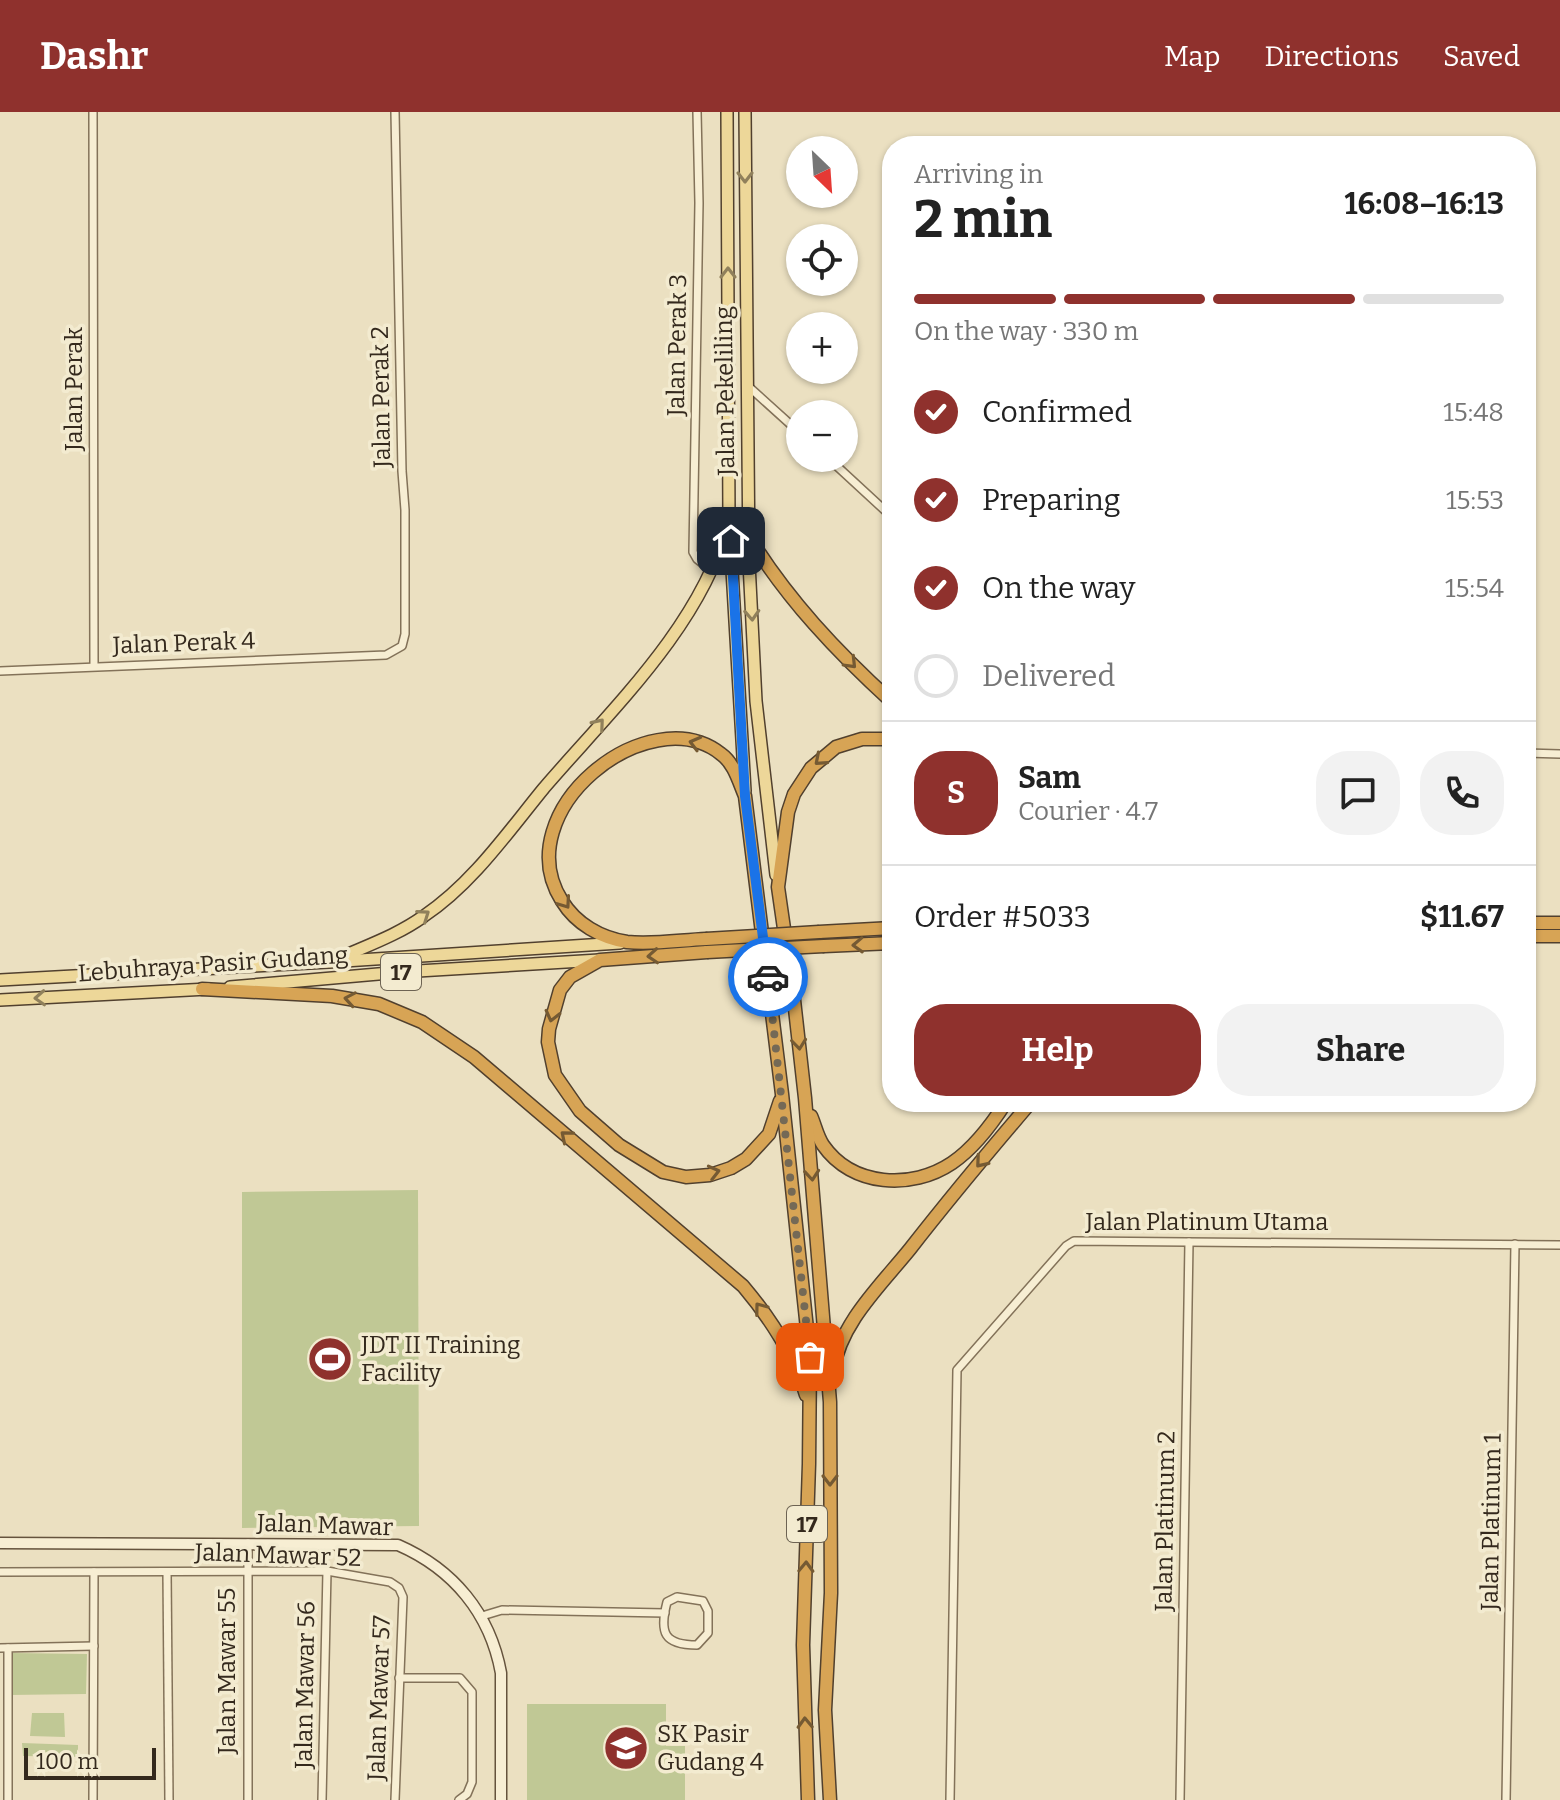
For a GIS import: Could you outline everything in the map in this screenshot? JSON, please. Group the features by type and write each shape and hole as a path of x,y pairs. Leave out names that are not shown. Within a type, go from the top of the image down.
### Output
{"highway":[{"path":"749,537 772,575 798,608 882,692"},
{"path":"629,942 586,926 569,911 556,892 548,860 549,841 566,802 584,782 616,757 652,740 669,738 698,742 722,754 735,771 745,796"},
{"path":"778,887 788,812 804,777 819,759 836,747 862,739 882,739"},
{"name":"17","path":"745,796 782,1094 810,1357 803,1645 808,1800"},
{"name":"Jalan Pekeliling","path":"778,887 805,1098"},
{"path":"1536,923 1560,923"},
{"name":"Lebuhraya Pasir Gudang","path":"600,960 819,932 882,928"},
{"path":"1536,936 1560,936"},
{"name":"Lebuhraya Pasir Gudang","path":"629,942 706,946 882,943"},
{"path":"600,960 570,977 560,990 549,1029 551,1061 555,1075 580,1111 637,1159 663,1172 686,1177 710,1175 731,1168 746,1159 769,1134 782,1094"},
{"path":"202,989 332,996 379,1004 422,1022 474,1057 743,1286 764,1311 784,1344 809,1402"},
{"path":"805,1098 817,1132 828,1151 846,1167 885,1181 910,1181 932,1175 955,1161 998,1112"},
{"name":"17","path":"805,1098 830,1402 831,1593 825,1710 830,1800"},
{"path":"830,1402 837,1349 849,1327 1023,1112"}],"main road":[{"name":"Jalan Pekeliling","path":"727,112 729,519 745,796"},
{"name":"Jalan Pekeliling","path":"745,112 749,537 756,701 778,887"},
{"path":"329,962 415,922 446,899 470,874 671,640 712,571 729,519"},
{"name":"Lebuhraya Pasir Gudang","path":"0,980 629,942"},
{"name":"Lebuhraya Pasir Gudang","path":"0,1000 202,989 372,974 600,960"}],"street":[{"name":"Jalan Perak","path":"93,112 94,666"},
{"name":"Jalan Perak 2","path":"370,656 398,650 405,634 395,112"},
{"name":"Jalan Perak 3","path":"697,112 699,203 693,552 712,571"},
{"path":"747,384 786,420"},
{"path":"843,472 882,508"},
{"name":"Jalan Perak 4","path":"0,671 370,656"},
{"path":"1536,753 1560,754"},
{"name":"Jalan Platinum 2","path":"1180,1800 1189,1242"},
{"name":"Jalan Platinum Utama","path":"950,1800 957,1370 1070,1243 1560,1245"},
{"name":"Jalan Platinum 1","path":"1506,1800 1515,1244"},
{"name":"Jalan Mawar","path":"0,1543 398,1545 418,1554 448,1574 482,1616 498,1657 501,1673 501,1800"},
{"name":"Jalan Mawar 55","path":"248,1543 248,1800"},
{"name":"Jalan Mawar 52","path":"0,1572 327,1571 390,1582 399,1588 403,1597"},
{"name":"Jalan Mawar 56","path":"322,1800 327,1571"},
{"path":"93,1800 94,1572"},
{"path":"167,1572 169,1800"},
{"name":"Jalan Mawar 57","path":"395,1800 403,1597"},
{"path":"677,1597 703,1601 708,1611 708,1633 697,1645 677,1645 669,1640 666,1632 665,1613 667,1602 677,1597"},
{"path":"482,1616 502,1610 665,1613"},
{"path":"8,1800 4,1648 94,1646"},
{"path":"399,1678 460,1678 472,1692 472,1782 467,1794 459,1800"}],"green space":[{"name":"JDT II Training Facility","path":"418,1190 419,1526 242,1528 242,1192"},
{"path":"13,1653 87,1654 86,1694 10,1695"},
{"name":"SK Pasir Gudang 4","path":"527,1704 666,1704 666,1746 685,1746 685,1800 527,1800"},
{"path":"32,1713 64,1713 65,1737 30,1736"},
{"path":"22,1743 78,1745 78,1757 23,1756"}],"way so far":[{"path":"768,977 810,1357"}],"place":[{"name":"JDT II Training Facility","path":"330,1359"},
{"name":"SK Pasir Gudang 4","path":"626,1748"}],"route":[{"path":"731,541 745,796 768,977"}]}
